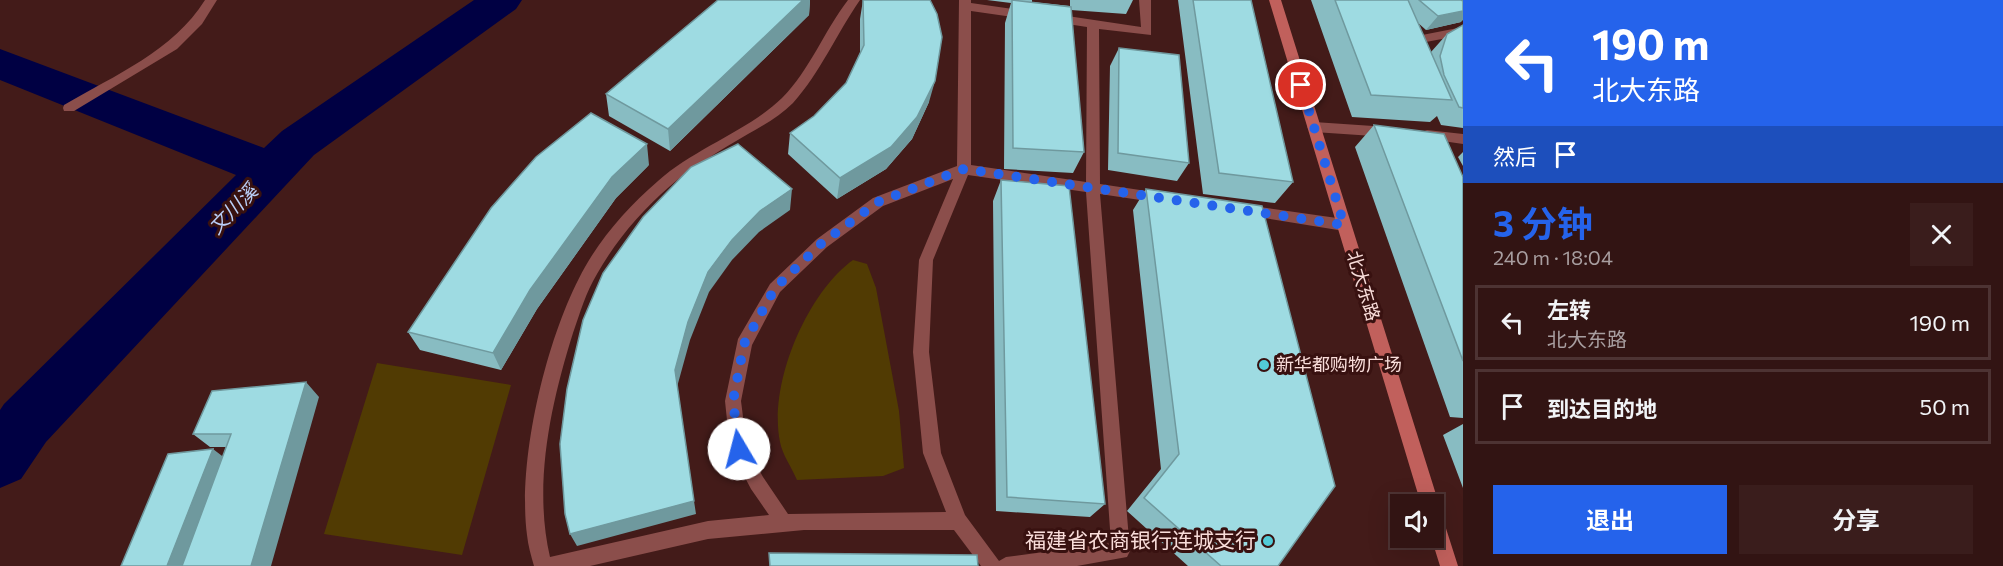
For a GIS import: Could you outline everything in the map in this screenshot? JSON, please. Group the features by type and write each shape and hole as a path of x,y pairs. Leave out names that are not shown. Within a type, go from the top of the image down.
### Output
{"main road":[{"name":"北大东路","path":"1275,0 1427,494"},
{"path":"1443,548 1449,566"}],"street":[{"path":"69,108 173,46 198,21 211,0"},
{"path":"543,566 535,544 535,483 550,381 585,283 628,219 663,184 708,152 777,111 814,67 843,14 854,0"},
{"path":"992,566 958,521 932,453 921,352 926,260 964,169 965,3 1050,13 1093,24 1147,32 1145,0"},
{"path":"1006,566 1121,551 1094,188 1093,24"},
{"path":"1418,72 1416,60 1421,39 1463,31"},
{"path":"1314,127 1412,134 1438,130 1463,139"},
{"path":"785,524 757,483 739,449 733,401 744,344 775,288 822,243 878,202 964,169 1173,200"},
{"path":"1230,208 1344,225"},
{"path":"549,566 708,530 785,524 958,521"}],"shaded area":[{"path":"853,260 867,264 876,288 899,411 904,468 883,476 797,480 780,442 778,419 780,394 786,368 795,342 820,294"},
{"path":"377,363 511,385 462,555 324,534"}],"building":[{"path":"718,0 803,0 668,129 606,94"},
{"path":"863,0 930,0 937,14 942,37 935,81 917,117 891,147 840,178 790,133 814,116 846,83 864,45"},
{"path":"1012,0 1071,7 1084,152 1013,148"},
{"path":"1193,0 1251,0 1293,182 1219,173"},
{"path":"1335,0 1408,0 1452,100 1371,95"},
{"path":"1419,0 1461,0 1463,11 1438,16"},
{"path":"1463,25 1463,108 1459,107 1444,75 1440,56 1447,34"},
{"path":"1119,48 1179,55 1189,163 1118,153"},
{"path":"591,113 647,144 612,177 530,290 493,353 408,332 491,208 536,157"},
{"path":"1374,125 1444,134 1463,177 1463,361"},
{"path":"738,144 792,189 760,211 732,240 708,272 688,322 675,370 694,501 570,534 565,514 560,444 567,389 583,320 603,273 643,217 691,167"},
{"path":"1001,180 1069,186 1105,504 1007,497"},
{"path":"1146,189 1262,206 1335,486 1278,566 1221,566 1144,498 1179,454"},
{"path":"306,382 251,566 182,566 231,434 193,434 212,391"},
{"path":"213,449 167,566 121,566 168,454"},
{"path":"769,553 977,555 978,566 770,566"}],"waterway":[{"name":"文川溪","path":"0,459 25,423 298,143 502,0"},
{"path":"0,64 271,170"}],"place":[{"name":"新华都购物广场","path":"1264,365"},
{"name":"福建省农商银行连城支行","path":"1268,541"}],"route":[{"path":"739,449 733,401 744,344 775,288 822,243 878,202 964,169 1344,225 1301,85"}]}
